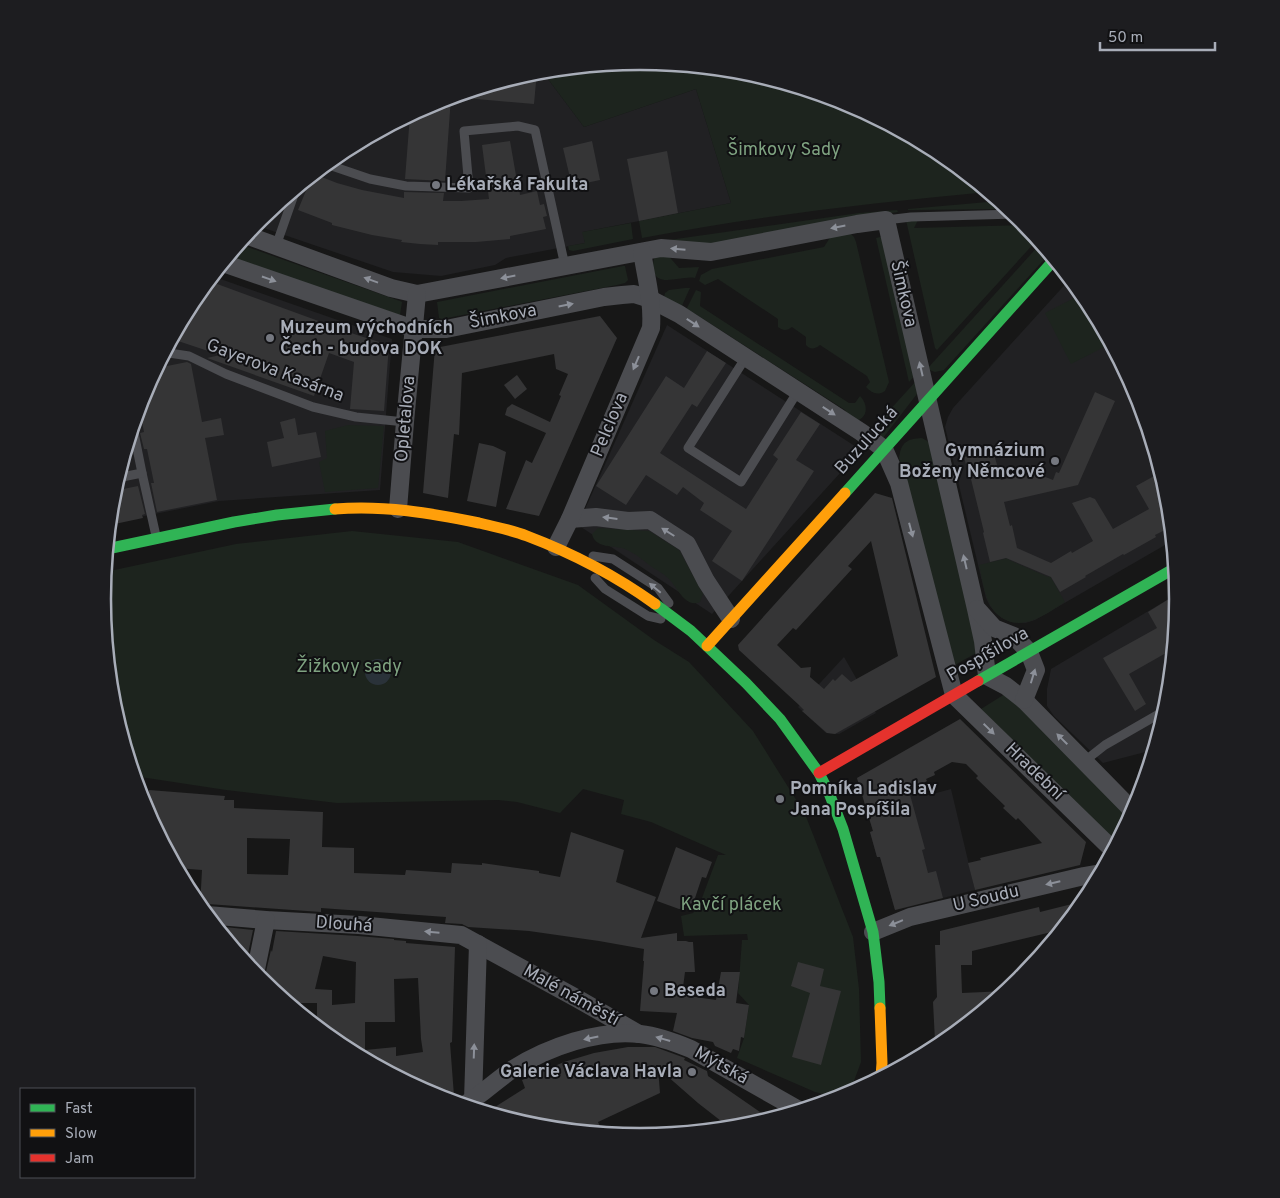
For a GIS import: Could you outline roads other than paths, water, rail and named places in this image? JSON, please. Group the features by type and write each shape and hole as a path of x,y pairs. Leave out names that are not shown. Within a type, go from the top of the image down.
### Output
{"street":[{"path":"254,238 391,288 417,294 661,248 710,252 886,220"},
{"name":"Šimkova","path":"886,220 976,609 983,641 987,676"},
{"path":"642,252 650,299"},
{"name":"Šimkova","path":"230,265 414,330 446,329 613,296 634,294 650,299 679,314 861,432 884,449 899,483 954,695"},
{"name":"Buzulucká","path":"707,646 1050,265"},
{"path":"414,330 417,294"},
{"name":"Pelclova","path":"559,549 651,328 650,299"},
{"name":"Opletalova","path":"398,509 414,330"},
{"path":"114,548 276,515 346,509 398,509 430,513 526,535 576,557 635,590 683,625 746,682 780,719 819,773 843,829 873,932 879,991 882,1069"},
{"path":"570,519 596,517 650,520 687,544 706,580 731,619"},
{"name":"Pospíšilova","path":"819,773 1168,572"},
{"path":"976,609 994,628 1014,636 1029,652 1036,670 1024,700"},
{"path":"987,676 1006,686 1024,700 1127,804"},
{"name":"Hradební","path":"954,695 1108,845"},
{"name":"U Soudu","path":"873,932 910,917 1092,874"},
{"name":"Dlouhá","path":"216,916 359,925 461,935 478,944"},
{"path":"258,964 266,920"},
{"name":"Malé náměstí","path":"468,1099 478,944 578,998 639,1034"},
{"name":"Malé náměstí","path":"471,1100 513,1069 555,1048 571,1042 606,1035 622,1033 639,1034"},
{"name":"Mýtská","path":"639,1034 664,1039 691,1049 791,1106"}],"lane":[{"path":"335,167 370,179 406,186 469,188 464,131 518,126 535,130 565,266"},
{"path":"276,246 292,200"},
{"path":"886,220 911,217 1003,214"},
{"name":"Gayerova Kasárna","path":"172,353 189,356 226,374 313,407 356,417 405,422"},
{"path":"746,357 688,448 741,482 798,391"},
{"path":"136,441 157,539"},
{"path":"126,476 142,473"},
{"path":"559,549 613,559 658,588 683,625"},
{"path":"1086,763 1090,756 1105,745 1156,716"}],"place":[{"name":"Lékařská Fakulta","path":"436,185"},
{"name":"Muzeum východních Čech - budova DOK","path":"270,338"},
{"name":"Gymnázium Boženy Němcové","path":"1055,461"},
{"name":"Pomníka Ladislav Jana Pospíšila","path":"780,799"},
{"name":"Beseda","path":"654,991"},
{"name":"Galerie Václava Havla","path":"692,1072"}],"park label":[{"name":"Šimkovy Sady","path":"784,150"},
{"name":"Žižkovy sady","path":"349,667"},
{"name":"Kavčí plácek","path":"731,905"}]}
